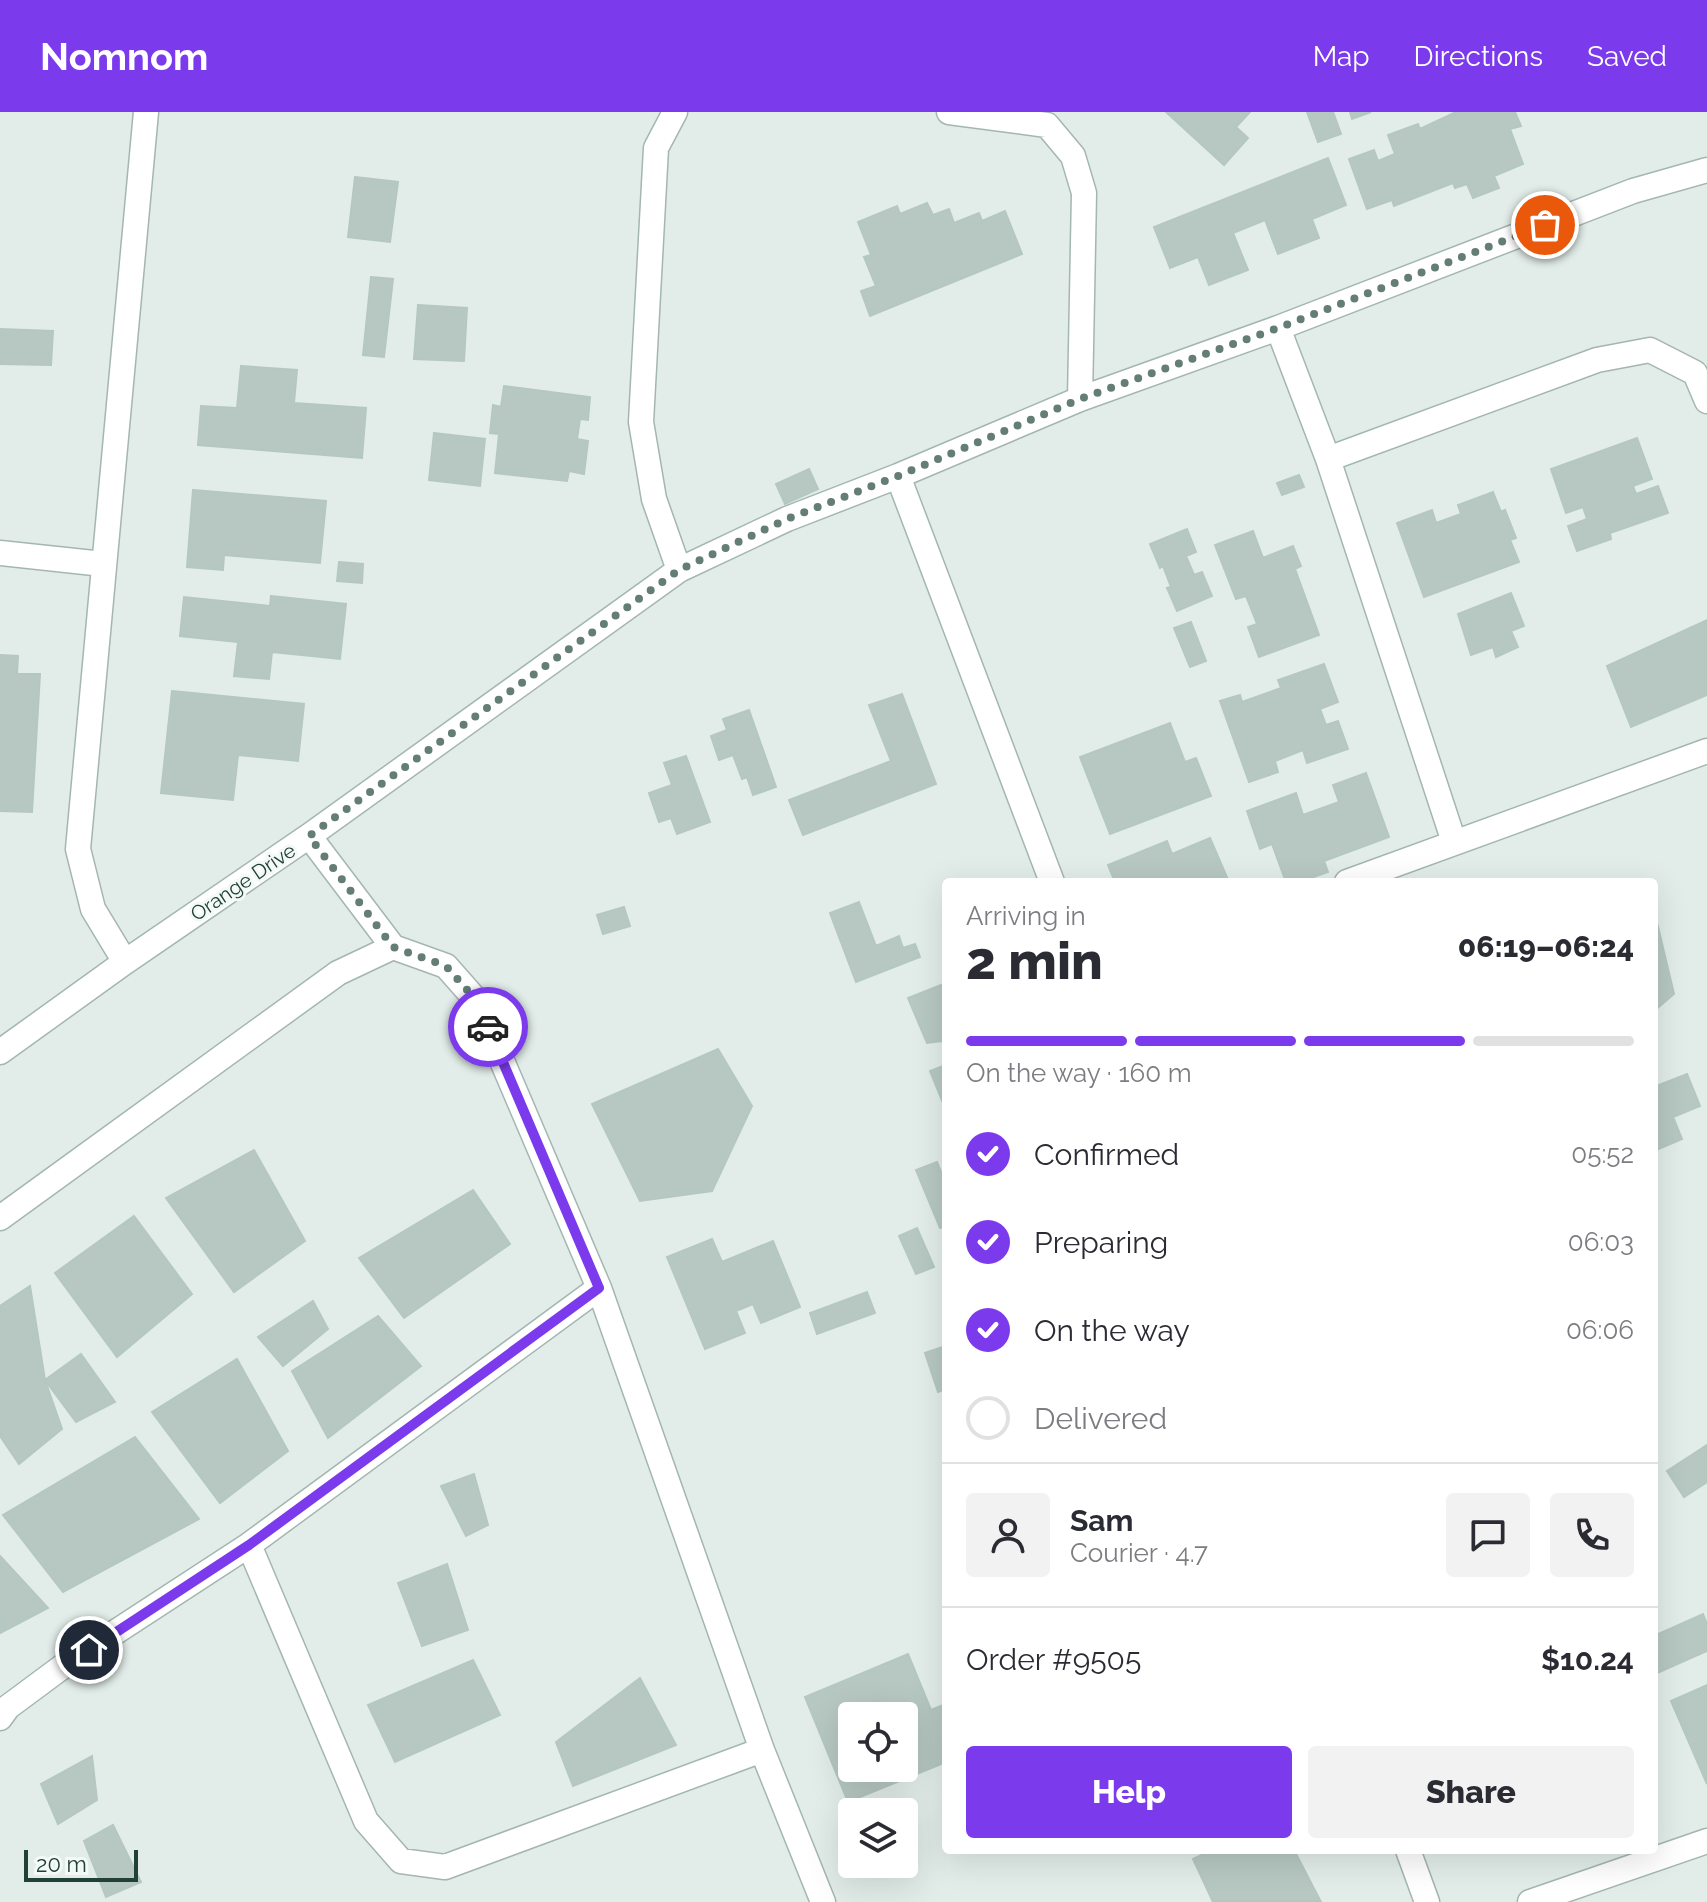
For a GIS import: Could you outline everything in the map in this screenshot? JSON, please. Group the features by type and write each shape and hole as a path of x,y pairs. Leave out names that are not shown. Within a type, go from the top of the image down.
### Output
{"street":[{"path":"125,962 93,909 78,849 146,112"},
{"path":"675,112 656,148 641,422 654,499 679,570"},
{"path":"949,112 1047,125 1073,156 1084,193 1080,399"},
{"name":"Orange Drive","path":"0,1052 309,836 679,570 787,519 1080,399 1278,328 1633,191 1707,170"},
{"path":"1278,328 1328,459 1454,842"},
{"path":"1328,459 1597,360 1650,350 1695,373 1707,401"},
{"path":"898,476 1050,878"},
{"path":"0,553 103,564"},
{"path":"1358,878 1707,751"},
{"path":"309,836 393,947 446,966 476,1000 599,1288 762,1750 823,1902"},
{"path":"0,1218 338,973 393,947"},
{"path":"0,1718 8,1707 62,1667 249,1545 599,1288"},
{"path":"249,1545 366,1821 401,1861 445,1867 762,1750"},
{"path":"1530,1902 1707,1841"},
{"path":"1409,1854 1427,1902"}],"building":[{"path":"1166,112 1250,112 1236,127 1248,138 1224,165"},
{"path":"1307,112 1333,112 1341,134 1318,142"},
{"path":"1350,112 1371,112 1352,119"},
{"path":"1456,112 1515,112 1521,126 1510,129 1523,164 1494,176 1499,188 1473,198 1467,184 1455,188 1453,183 1394,206 1392,200 1367,209 1349,159 1374,150 1378,161 1395,154 1388,135 1418,124 1420,129"},
{"path":"1328,158 1346,205 1312,219 1319,238 1278,254 1265,220 1233,233 1248,270 1209,285 1198,257 1170,268 1154,227"},
{"path":"355,177 398,182 390,242 348,237"},
{"path":"927,203 933,215 949,209 954,223 979,213 982,221 1005,211 1022,254 870,316 861,291 876,286 864,257 871,255 858,222 897,206 900,214"},
{"path":"371,277 393,279 384,357 363,355"},
{"path":"418,305 467,308 464,361 414,359"},
{"path":"0,329 53,331 51,365 0,364"},
{"path":"241,366 297,370 294,403 366,408 362,458 198,445 201,406 237,408"},
{"path":"504,386 590,397 588,420 580,419 577,439 588,441 584,474 569,471 567,481 495,473 499,434 490,433 493,405 501,407"},
{"path":"434,433 485,439 480,486 429,480"},
{"path":"1637,438 1652,479 1633,486 1636,494 1658,486 1668,513 1610,533 1611,539 1577,551 1568,526 1587,519 1583,507 1566,513 1551,469"},
{"path":"809,469 818,489 785,504 776,484"},
{"path":"1299,475 1304,487 1282,495 1277,483"},
{"path":"193,490 326,501 320,563 224,555 223,570 187,567"},
{"path":"1493,492 1501,512 1505,510 1516,538 1510,540 1519,562 1424,597 1397,523 1432,510 1436,523 1461,514 1458,505"},
{"path":"1187,529 1196,552 1186,556 1194,575 1202,572 1212,596 1177,611 1167,588 1171,587 1163,566 1160,568 1150,544"},
{"path":"1253,531 1263,558 1293,546 1301,566 1295,569 1319,635 1259,657 1248,627 1257,624 1246,596 1236,599 1215,545"},
{"path":"339,562 363,564 362,583 337,581"},
{"path":"1511,593 1524,626 1511,631 1518,647 1496,657 1493,647 1471,655 1458,614"},
{"path":"271,596 346,604 340,659 272,652 269,679 234,676 238,642 180,636 184,597 270,606"},
{"path":"1707,620 1707,695 1631,727 1607,666"},
{"path":"1191,622 1206,661 1190,667 1174,628"},
{"path":"0,655 18,656 17,674 40,674 32,812 0,811"},
{"path":"1324,664 1338,702 1320,709 1326,725 1338,721 1348,749 1307,763 1303,750 1275,761 1278,772 1249,782 1220,701 1240,695 1242,702 1281,688 1278,680"},
{"path":"172,691 304,704 298,761 238,755 233,800 161,793"},
{"path":"902,694 936,784 803,835 789,800 891,761 869,705"},
{"path":"749,710 776,787 753,795 747,777 742,779 733,755 719,760 711,736 727,730 723,719"},
{"path":"1170,723 1185,762 1196,758 1211,796 1110,834 1080,757"},
{"path":"686,756 710,822 677,834 671,818 659,822 649,793 672,785 664,763"},
{"path":"1366,773 1389,837 1324,861 1328,872 1311,878 1285,878 1272,844 1260,849 1247,811 1296,793 1303,815 1339,802 1333,785"},
{"path":"1210,838 1227,878 1113,878 1108,865 1167,841 1172,854"},
{"path":"859,902 876,946 899,936 903,948 915,944 920,957 856,982 830,913"},
{"path":"624,907 630,926 603,934 597,915"},
{"path":"1658,927 1674,994 1658,1008"},
{"path":"942,985 942,1041 927,1043 908,998"},
{"path":"718,1049 752,1106 712,1191 640,1201 592,1104"},
{"path":"942,1066 942,1100 930,1071"},
{"path":"1687,1074 1700,1106 1673,1117 1682,1139 1658,1149 1658,1085"},
{"path":"254,1150 305,1241 234,1292 166,1198"},
{"path":"937,1162 942,1174 942,1227 940,1228 916,1170"},
{"path":"473,1190 510,1244 404,1318 359,1258"},
{"path":"134,1216 192,1294 117,1357 55,1273"},
{"path":"917,1228 934,1267 916,1274 899,1236"},
{"path":"712,1239 722,1262 773,1241 800,1307 761,1323 753,1304 736,1311 745,1333 705,1349 667,1257"},
{"path":"30,1286 45,1380 62,1429 19,1464 0,1436 0,1306"},
{"path":"867,1292 875,1313 817,1334 810,1313"},
{"path":"313,1301 328,1329 283,1366 258,1337"},
{"path":"378,1316 421,1366 328,1438 292,1371"},
{"path":"942,1347 942,1390 938,1392 925,1353"},
{"path":"81,1354 115,1402 76,1422 45,1380"},
{"path":"237,1359 288,1451 220,1503 152,1412"},
{"path":"135,1437 199,1519 63,1592 3,1515"},
{"path":"1707,1445 1707,1482 1684,1497 1667,1471"},
{"path":"474,1474 488,1525 466,1536 441,1486"},
{"path":"0,1556 48,1608 0,1633"},
{"path":"447,1564 468,1630 422,1646 398,1583"},
{"path":"1703,1614 1707,1624 1707,1651 1658,1673 1658,1634"},
{"path":"908,1654 931,1710 942,1706 942,1764 918,1773 918,1702 838,1702 838,1778 805,1697"},
{"path":"473,1660 500,1715 395,1762 368,1705"},
{"path":"640,1678 676,1745 573,1786 556,1742"},
{"path":"1707,1685 1707,1784 1671,1701"},
{"path":"92,1756 97,1800 58,1824 41,1784"},
{"path":"840,1782 897,1782 858,1798 846,1798"},
{"path":"113,1825 141,1882 106,1897 84,1841"},
{"path":"1204,1854 1296,1854 1321,1902 1213,1902 1193,1859"}],"way so far":[{"path":"488,1027 476,1000 446,966 393,947 309,836 679,570 787,519 1080,399 1278,328 1545,225"}],"route":[{"path":"89,1650 249,1545 599,1288 488,1027"}]}
